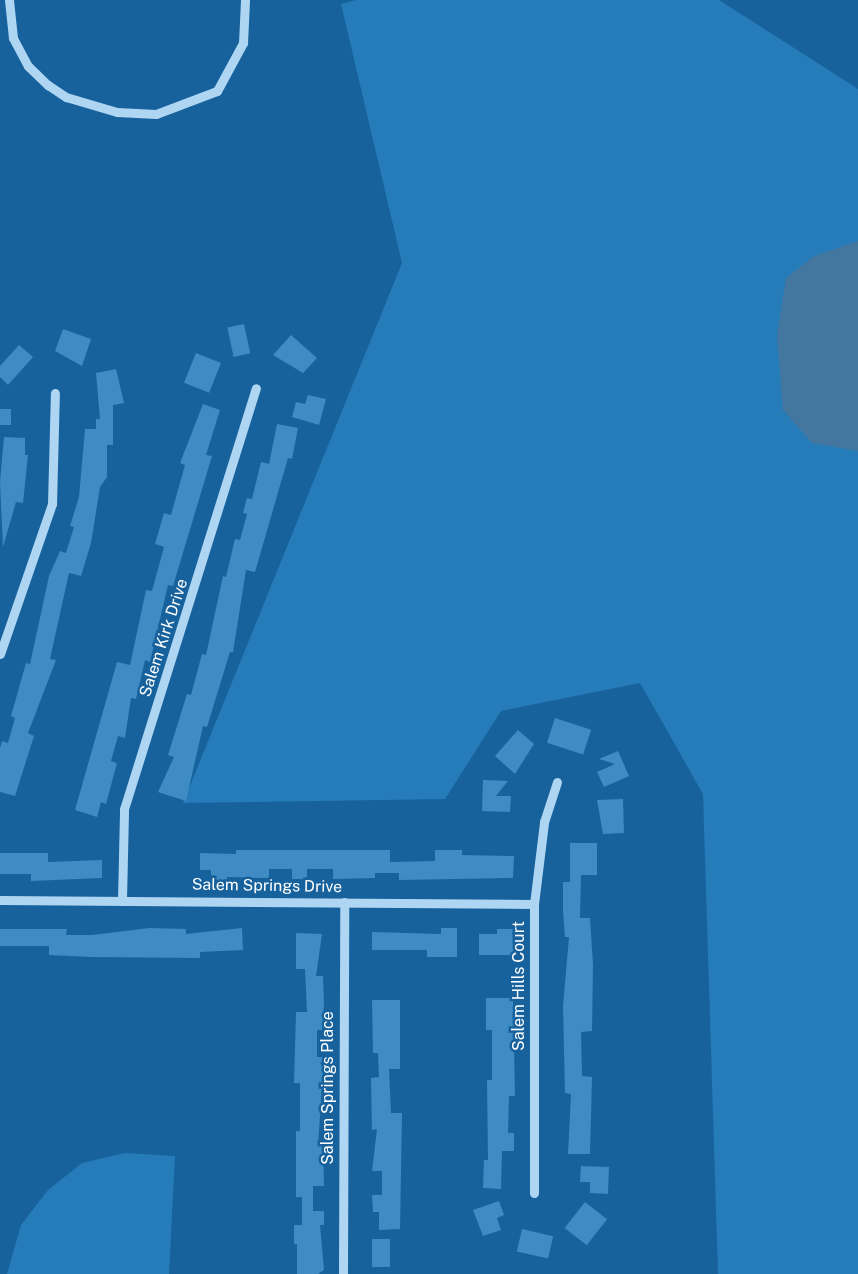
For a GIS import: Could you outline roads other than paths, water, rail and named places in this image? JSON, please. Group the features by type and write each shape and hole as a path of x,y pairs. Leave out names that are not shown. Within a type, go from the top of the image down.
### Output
{"street":[{"path":"9,0 14,38 28,66 48,85 66,97 117,112 156,114 217,91 243,43 245,0"},
{"name":"Salem Kirk Drive","path":"122,900 124,809 256,388"},
{"path":"0,654 52,504 55,393"},
{"name":"Salem Hills Court","path":"534,1193 534,904 544,822 557,782"},
{"name":"Salem Springs Drive","path":"0,900 534,904"},
{"name":"Salem Springs Place","path":"343,1274 344,902"}]}
